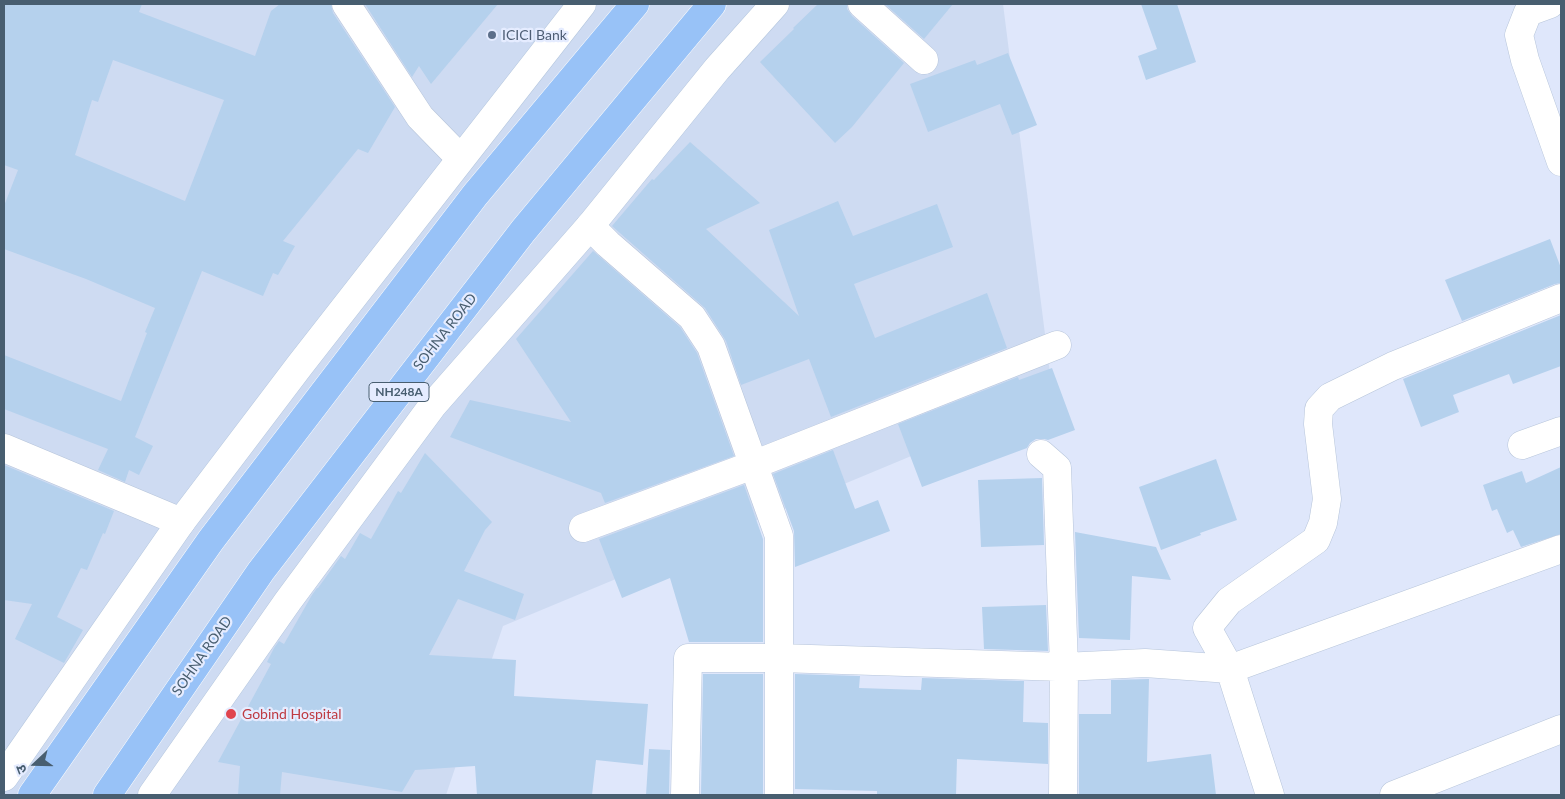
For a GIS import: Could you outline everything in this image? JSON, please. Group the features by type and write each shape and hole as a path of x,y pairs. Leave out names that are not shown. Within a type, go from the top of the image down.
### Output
{"highway":[{"path":"32,795 223,524 475,195 635,4"},
{"name":"SOHNA ROAD","path":"107,795 261,571 523,230 712,4"}],"street":[{"path":"346,4 420,118 460,158"},
{"path":"4,777 181,522 300,364 582,4"},
{"path":"152,795 282,609 433,405 590,226 717,69 775,4"},
{"path":"862,4 924,60"},
{"path":"1550,4 1528,12 1519,35 1525,60 1561,162"},
{"path":"590,226 692,317 711,346 779,536 779,795"},
{"path":"1270,795 1230,670 1207,628 1229,601 1316,540 1324,523 1327,499 1318,424 1319,409 1330,397 1393,366 1561,298"},
{"path":"583,528 753,465 1057,345"},
{"path":"1522,445 1561,431"},
{"path":"4,448 181,522"},
{"path":"1041,454 1057,468 1064,667 1062,795"},
{"path":"684,795 688,658 779,658 1064,667 1145,663 1230,670 1561,548"},
{"path":"1394,795 1561,729"}],"shaded area":[{"path":"4,4 1003,4 1053,397 503,626 446,795 4,795"}],"building":[{"path":"4,4 142,4 139,12 255,56 271,11 280,4 331,4 333,13 395,107 368,153 358,149 283,241 295,246 278,275 273,273 263,296 202,271 135,437 153,446 139,475 129,470 125,482 98,470 108,449 4,409 4,355 121,401 155,308 86,279 4,249 4,206 18,170 4,165","holes":["113,60 224,100 185,201 75,155 92,100 98,102"]},
{"path":"365,4 498,4 431,84 419,66 412,77"},
{"path":"818,4 847,4 847,9 852,16 904,63 852,127 835,143 760,62"},
{"path":"885,4 953,4 924,39"},
{"path":"1141,4 1177,4 1196,62 1146,80 1138,56 1157,49"},
{"path":"1008,53 1037,125 1012,135 1000,104 928,132 910,84 975,60 977,65"},
{"path":"690,142 760,203 706,229 799,316 769,230 838,201 853,236 937,204 953,247 854,284 875,338 987,293 1007,348 831,417 809,359 741,385 726,341 705,308 612,226 652,179 654,180"},
{"path":"1550,239 1561,268 1561,283 1462,321 1445,280"},
{"path":"593,251 680,327 697,353 734,456 605,503 601,493 450,437 470,400 571,422 516,339"},
{"path":"1561,315 1561,366 1513,384 1509,374 1453,395 1459,412 1421,427 1403,379"},
{"path":"1052,368 1075,430 1048,440 1036,439 1027,448 922,487 898,424 1018,377 1019,380"},
{"path":"833,450 855,509 878,500 890,531 795,567 794,531 773,474"},
{"path":"425,453 492,522 485,530 464,571 524,594 515,620 458,599 429,655 516,660 514,696 648,704 643,765 596,760 592,795 477,795 475,766 415,770 402,792 282,772 280,795 238,795 240,766 218,762 271,664 267,662 274,648 279,641 284,644 312,595 341,556 345,559 360,533 371,539 398,491 401,493"},
{"path":"1216,459 1237,520 1161,550 1139,487"},
{"path":"4,465 114,511 87,570 81,568 57,617 83,630 64,663 15,639 32,604 4,600"},
{"path":"1561,467 1561,534 1521,547 1513,530 1507,533 1497,509 1492,511 1483,485 1522,471 1526,483"},
{"path":"1042,478 1044,545 981,547 978,480"},
{"path":"744,485 763,539 763,642 689,642 670,578 622,598 599,539"},
{"path":"1075,532 1156,547 1171,580 1132,576 1130,640 1079,638"},
{"path":"1046,605 1048,651 984,649 982,607"},
{"path":"703,674 763,674 763,795 701,795"},
{"path":"795,674 860,676 859,688 921,690 922,678 1024,681 1023,722 1048,723 1048,764 957,759 956,795 877,795 877,791 795,789"},
{"path":"1149,679 1147,762 1211,754 1216,795 1079,795 1079,714 1111,714 1111,680"},
{"path":"649,749 670,750 669,795 646,795"}],"place":[{"name":"ICICI Bank","path":"492,35"},
{"name":"Gobind Hospital","path":"231,714"}]}
